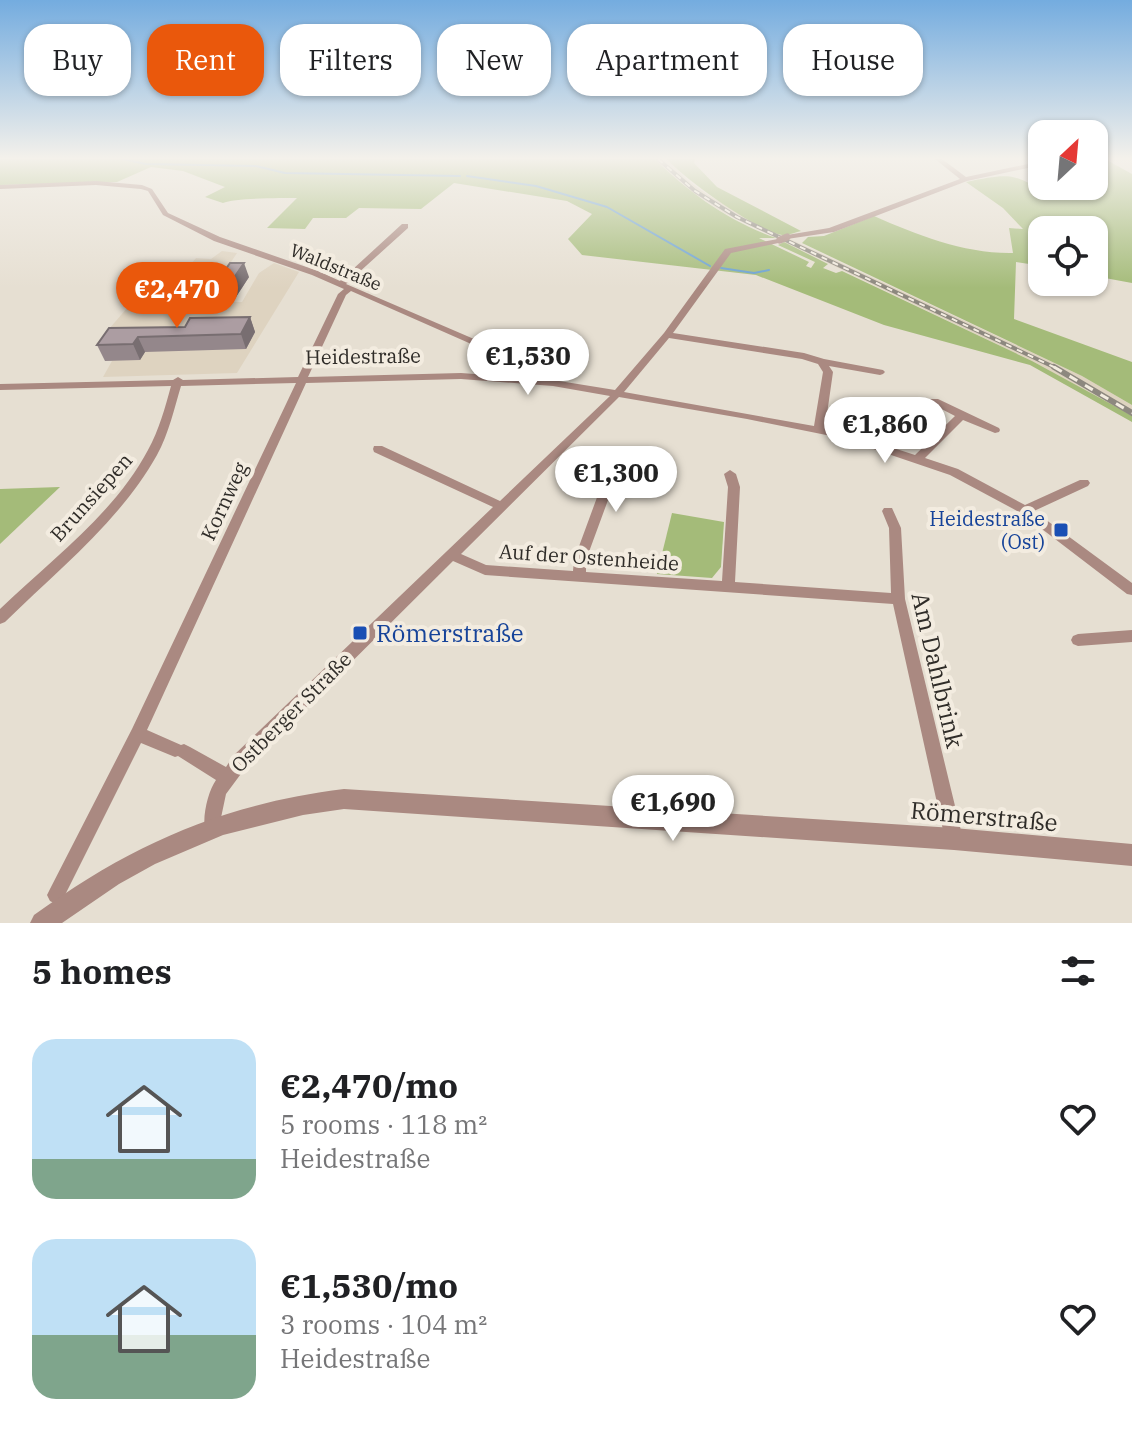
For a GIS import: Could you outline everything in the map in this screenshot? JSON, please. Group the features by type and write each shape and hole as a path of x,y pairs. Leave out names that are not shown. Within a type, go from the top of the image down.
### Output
{"street":[{"name":"Waldstraße","path":"158,202 165,214 217,239 346,286 508,357 507,379"},
{"name":"Ostberger Straße","path":"212,826 213,806 227,777 617,394 667,335 728,251 831,230 904,202"},
{"name":"Kornweg","path":"56,895 137,734 346,286 405,226"},
{"path":"667,335 804,356 880,372"},
{"path":"819,430 828,372 822,362"},
{"name":"Heidestraße","path":"0,387 418,375 507,379 617,394 819,430 919,458 954,472 1025,510 1132,590"},
{"name":"Brunsiepen","path":"0,618 112,507 142,469 159,441 178,380"},
{"path":"934,401 995,430"},
{"path":"919,458 962,415"},
{"path":"378,449 501,506"},
{"path":"579,577 580,560 616,462 614,454"},
{"path":"728,587 734,487 730,474"},
{"path":"1025,510 1084,483"},
{"name":"Am Dahlbrink","path":"888,511 895,528 898,599 954,839"},
{"name":"Auf der Ostenheide","path":"451,555 485,570 898,599"},
{"path":"1078,640 1132,636"},
{"path":"137,734 180,751 227,777"},
{"name":"Römerstraße","path":"212,826 307,803 371,798 954,839 1132,855"},
{"path":"42,923 135,864 212,826"}],"shaded area":[{"path":"707,202 721,202 781,235 1082,376 1132,405 1132,416 1032,361 724,213"},
{"path":"222,251 237,253 223,274 183,274 196,258 211,259"},
{"path":"274,263 299,272 237,373 103,377 112,361 105,361 117,344 96,344 134,300 242,302 259,273"}],"green space":[{"path":"293,202 430,202 421,209 359,208 346,218 313,218 305,229 267,228"},
{"path":"569,202 707,202 742,224 776,238 759,238 809,262 806,266 811,268 815,262 778,245 784,242 828,264 823,268 836,273 842,271 1032,361 1132,416 1132,422 1030,365 884,325 756,275 582,255 568,239 592,214"},
{"path":"721,202 746,202 801,231 782,235"},
{"path":"995,202 1132,202 1132,283 1108,279 1108,216 1028,216 1028,264 1016,262 1014,319 1132,362 1132,405 1082,376 802,243 808,237 824,236 874,216 959,247 1013,253 1009,228 1023,229"},
{"path":"60,487 0,544 0,489"},
{"path":"672,513 724,522 721,567 712,578 657,574"}],"building":[{"path":"230,263 244,263 229,285 215,285"},
{"path":"250,317 241,334 138,337 133,344 97,345 109,328 185,327 190,318"}],"waterway":[{"path":"590,202 607,207 710,266"},
{"path":"721,268 754,273 769,270"}],"railway":[{"path":"713,202 737,217 1055,368"},
{"path":"1055,368 1132,413"}],"place":[{"name":"Heidestraße (Ost)","path":"1061,530"},
{"name":"Römerstraße","path":"360,633"}]}
